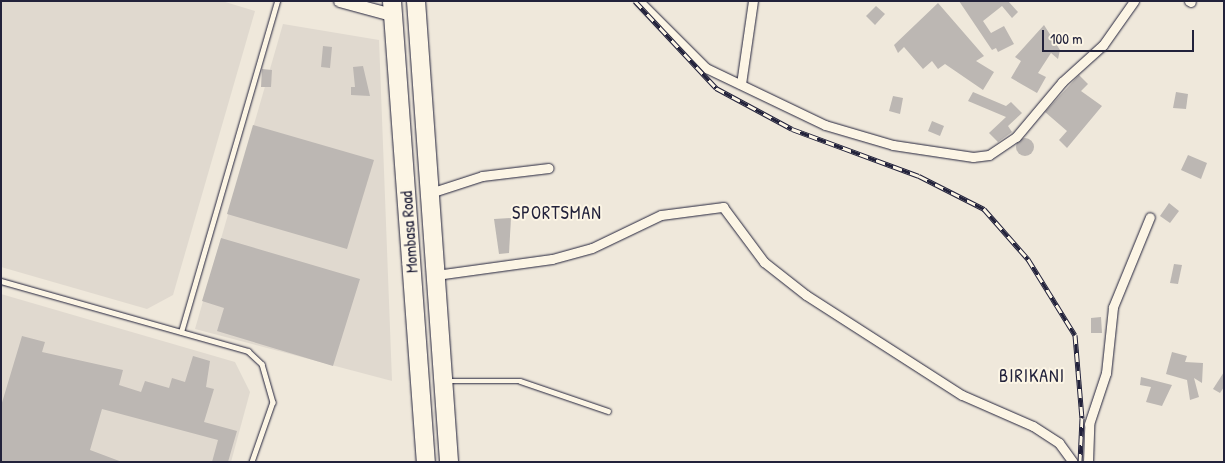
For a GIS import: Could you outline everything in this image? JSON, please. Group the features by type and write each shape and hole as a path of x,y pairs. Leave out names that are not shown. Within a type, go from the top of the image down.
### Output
{"highway":[{"name":"Mombasa Road","path":"416,1 449,462"},
{"name":"Mombasa Road","path":"392,8 426,462"}],"street":[{"path":"340,1 392,8"},
{"path":"639,1 695,60 741,84 844,132 929,152 989,155 1016,137 1062,82 1103,45 1134,1"},
{"path":"741,84 753,1"},
{"path":"430,192 482,176 549,168"},
{"path":"436,275 552,259 592,248 661,216 723,207 764,262 806,295 962,395 1033,426 1058,443 1073,462"},
{"path":"1088,462 1089,424 1106,373 1113,307 1150,217"}],"lane":[{"path":"181,332 277,1"},
{"path":"1,281 248,351 262,364 274,402 252,462"},
{"path":"444,381 520,381 608,411"}],"shaded area":[{"path":"1,1 222,1 255,11 173,295 147,309 1,267"},
{"path":"283,24 379,40 392,381 195,329"},
{"path":"1,294 235,362 250,392 231,462 1,462"}],"building":[{"path":"959,1 1008,1 1018,12 1012,18 1002,6 983,21 991,33 1004,26 1014,44 998,52 996,48 992,50"},
{"path":"938,3 984,56 976,61 994,72 983,90 945,64 938,69 932,61 923,69 904,47 898,53 894,45"},
{"path":"876,6 885,14 875,25 866,16"},
{"path":"1044,25 1060,50 1058,59 1051,53 1038,73 1046,77 1037,93 1011,78 1021,61 1015,57"},
{"path":"323,46 332,47 330,68 321,67"},
{"path":"363,66 370,96 351,95 351,87 355,87 353,67"},
{"path":"262,69 272,70 271,87 261,87"},
{"path":"1079,75 1088,84 1081,91 1102,106 1067,148 1059,140 1067,131 1045,112"},
{"path":"973,92 1006,106 1011,102 1022,113 1008,126 1012,132 998,142 989,133 1006,117 968,101"},
{"path":"1176,92 1188,94 1186,109 1173,108"},
{"path":"893,96 903,98 900,114 889,111"},
{"path":"932,121 944,126 940,136 928,131"},
{"path":"253,125 374,160 347,249 227,214"},
{"path":"1025,138 1031,141 1034,147 1031,153 1025,156 1019,153 1016,147 1019,141"},
{"path":"1188,155 1207,163 1201,179 1181,170"},
{"path":"1169,203 1179,211 1170,223 1160,216"},
{"path":"511,218 509,253 499,254 494,219"},
{"path":"221,238 360,279 333,366 217,331 224,308 202,301"},
{"path":"1174,264 1182,265 1178,284 1170,283"},
{"path":"1101,317 1102,333 1091,333 1091,318"},
{"path":"22,336 45,342 42,352 123,370 119,385 141,392 145,381 169,388 172,378 185,382 193,356 210,361 206,387 214,389 204,422 237,431 228,462 212,462 218,440 102,409 90,450 122,462 1,462 1,406"},
{"path":"1172,352 1187,356 1185,362 1203,363 1202,383 1194,378 1199,397 1190,400 1187,380 1166,374"},
{"path":"1224,372 1224,387 1220,393 1213,389"},
{"path":"1141,377 1172,385 1162,406 1146,402 1151,387 1140,385"}],"railway":[{"path":"635,1 716,88 792,129 919,176 984,209 1028,259 1075,335 1082,418 1080,462"}],"district":[{"name":"SPORTSMAN","path":"557,213"},
{"name":"BIRIKANI","path":"1032,376"}]}
